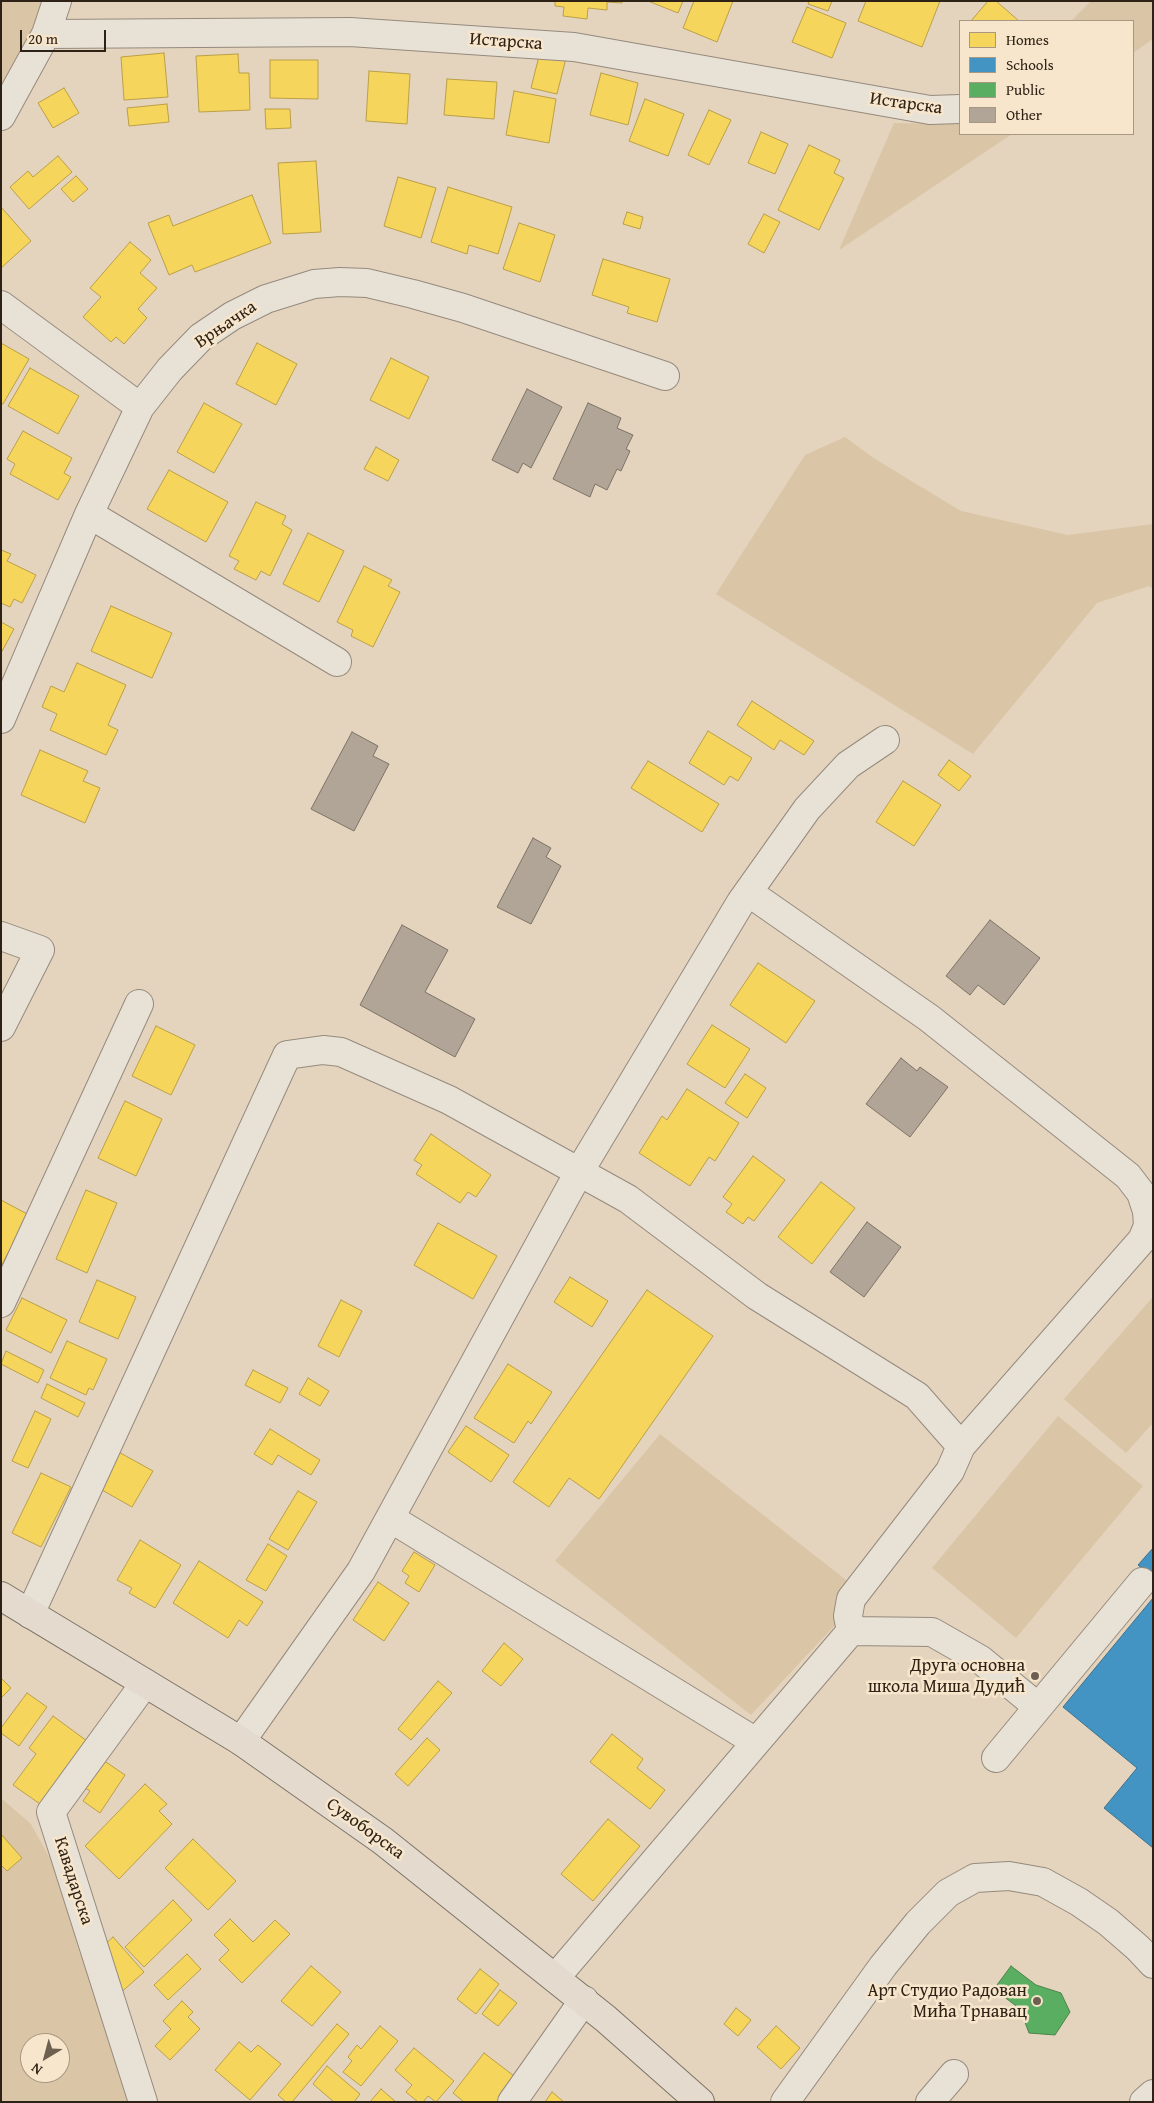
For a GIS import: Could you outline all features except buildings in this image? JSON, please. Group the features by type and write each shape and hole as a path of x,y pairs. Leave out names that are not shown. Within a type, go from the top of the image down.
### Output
{"main road":[{"name":"Сувоборска","path":"1,1596 241,1741 383,1841 584,2000 700,2102"}],"street":[{"path":"1,116 46,34 57,1"},
{"name":"Истарска","path":"46,34 350,32 574,46 921,108 959,110"},
{"name":"Врњачка","path":"1,719 89,514 140,407 170,369 201,337 232,316 266,299 314,284 340,282 367,283 463,308 664,376"},
{"path":"1,305 140,407"},
{"path":"89,514 337,662"},
{"path":"241,1741 360,1571 579,1172 748,892 814,802 848,765 885,740"},
{"path":"556,1977 850,1631 848,1616 851,1599 950,1471 961,1446 1142,1240 1148,1226 1147,1211 1141,1194 1128,1176 929,1018 748,892"},
{"path":"1,936 40,950 1,1027"},
{"path":"1,1303 139,1004"},
{"path":"30,1614 287,1054 323,1050 341,1052 449,1100 628,1199 757,1296 917,1396 961,1446"},
{"path":"390,1518 756,1742"},
{"path":"996,1758 1142,1582"},
{"path":"850,1631 932,1632 981,1660 1038,1707"},
{"name":"Кавадарска","path":"143,2102 51,1812 145,1683"},
{"path":"785,2102 883,1966 918,1923 948,1893 975,1878 1009,1876 1043,1882 1079,1902 1108,1922 1153,1964"},
{"path":"512,2102 584,2000"},
{"path":"930,2102 954,2074"},
{"path":"1144,2102 1153,2094"}],"shaded area":[{"path":"1,1 57,1 1,116"},
{"path":"1091,1 1153,1 1153,39 1134,52 1134,20 1072,20"},
{"path":"894,123 959,124 959,135 1011,135 839,250"},
{"path":"845,437 875,459 961,511 1068,535 1153,524 1153,589 1149,586 1097,603 973,754 716,594 805,455"},
{"path":"1152,1298 1153,1423 1126,1453 1064,1399"},
{"path":"1058,1416 1143,1486 1016,1638 932,1568"},
{"path":"660,1434 864,1594 751,1715 555,1561"},
{"path":"1,1798 31,1824 59,1875 78,1948 127,2072 132,2102 1,2102"}],"place":[{"name":"Друга основна школа Миша Дудић","path":"1035,1676"},
{"name":"Арт Студио Радован Мића Трнавац","path":"1037,2001"}]}
